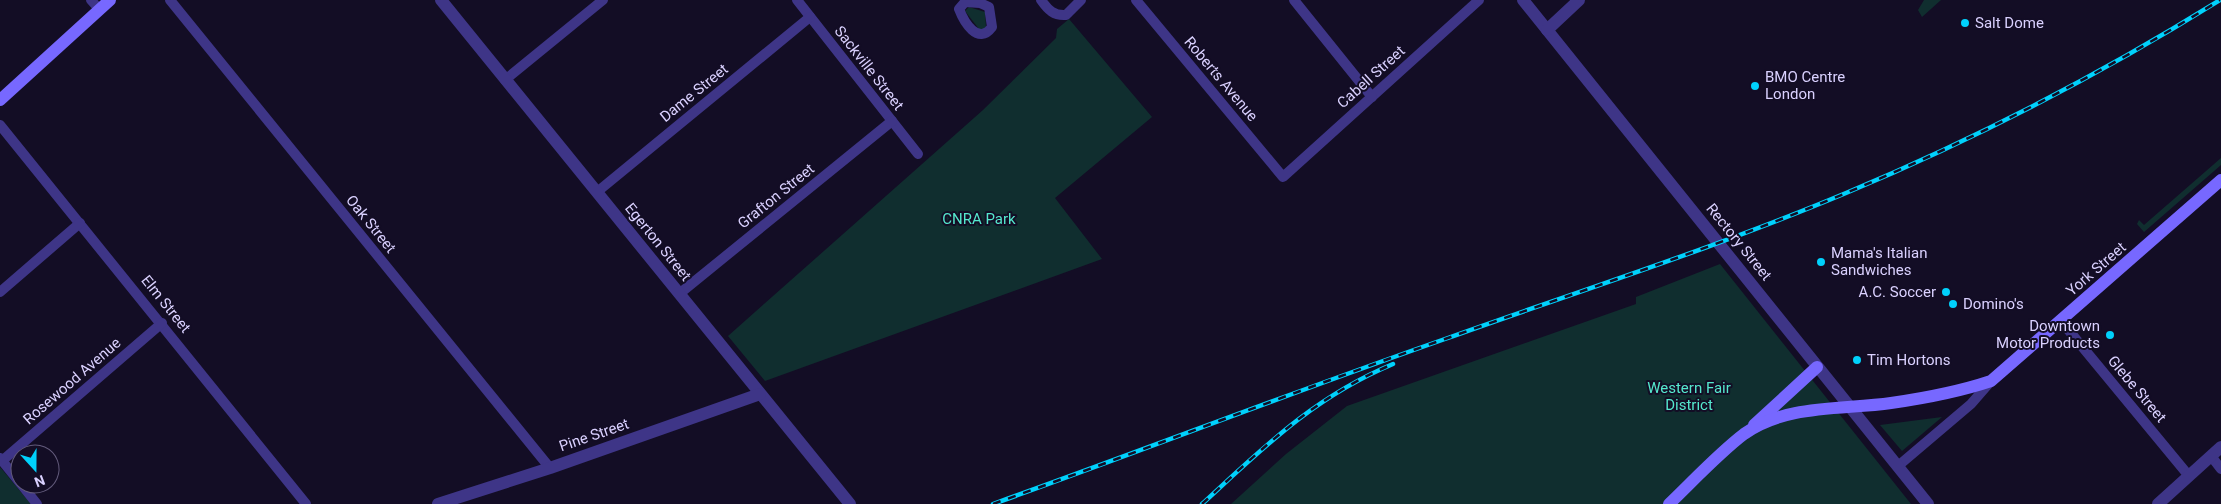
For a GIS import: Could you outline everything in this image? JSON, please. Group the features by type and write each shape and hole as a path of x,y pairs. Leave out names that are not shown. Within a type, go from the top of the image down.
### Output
{"main road":[{"path":"0,100 95,5 110,0"},
{"name":"York Street","path":"1745,434 1774,419 1806,410 1850,408 1950,394 1991,381 2221,180"},
{"path":"1669,504 1817,367"}],"street":[{"name":"Oak Street","path":"170,0 550,468"},
{"name":"Egerton Street","path":"441,0 850,504"},
{"path":"505,80 603,0"},
{"name":"Sackville Street","path":"797,0 918,154"},
{"path":"989,7 998,0"},
{"path":"1041,0 1048,10 1058,16 1066,15 1081,0"},
{"name":"Roberts Avenue","path":"1136,0 1283,177"},
{"path":"1294,0 1372,97"},
{"name":"Cabell Street","path":"1283,177 1479,0"},
{"name":"Rectory Street","path":"1523,0 1928,504"},
{"path":"1547,30 1579,0"},
{"name":"Dame Street","path":"597,192 810,17"},
{"name":"Grafton Street","path":"679,294 892,121"},
{"name":"Elm Street","path":"0,125 162,323 306,504"},
{"path":"0,292 80,223"},
{"name":"Glebe Street","path":"2061,321 2189,476"},
{"name":"Rosewood Avenue","path":"1,460 162,323"},
{"name":"York Street","path":"1898,466 1971,404 1991,381"},
{"name":"Pine Street","path":"438,504 550,468 760,394"},
{"path":"2158,504 2221,447"},
{"path":"2211,456 2221,469"},
{"path":"1,460 10,471"},
{"path":"29,494 37,504"}],"green space":[{"path":"1924,0 1941,0 1922,17 1918,10"},
{"path":"969,7 985,12 985,29 979,29 965,11"},
{"name":"CNRA Park","path":"1069,19 1152,117 1055,198 1102,259 765,381 728,336 983,110 1056,38 1057,29"},
{"path":"2221,158 2221,165 2144,232 2137,224 2139,220 2144,225"},
{"name":"Western Fair District","path":"1720,264 1911,504 1231,504 1286,454 1347,406 1636,304 1636,297"},
{"path":"1942,417 1902,451 1880,425"},
{"path":"0,467 10,479 10,494 23,494 31,504 0,504"}],"railway":[{"path":"993,504 1388,359 1697,251 1846,193 1990,128 2037,104 2130,54 2220,0"},
{"path":"1202,504 1269,443 1314,408 1365,377 1393,364"}],"place":[{"name":"Salt Dome","path":"1965,23"},
{"name":"BMO Centre London","path":"1755,86"},
{"name":"Mama's Italian Sandwiches","path":"1821,262"},
{"name":"A.C. Soccer","path":"1946,292"},
{"name":"Domino's","path":"1953,304"},
{"name":"Downtown Motor Products","path":"2110,335"},
{"name":"Tim Hortons","path":"1857,360"}]}
